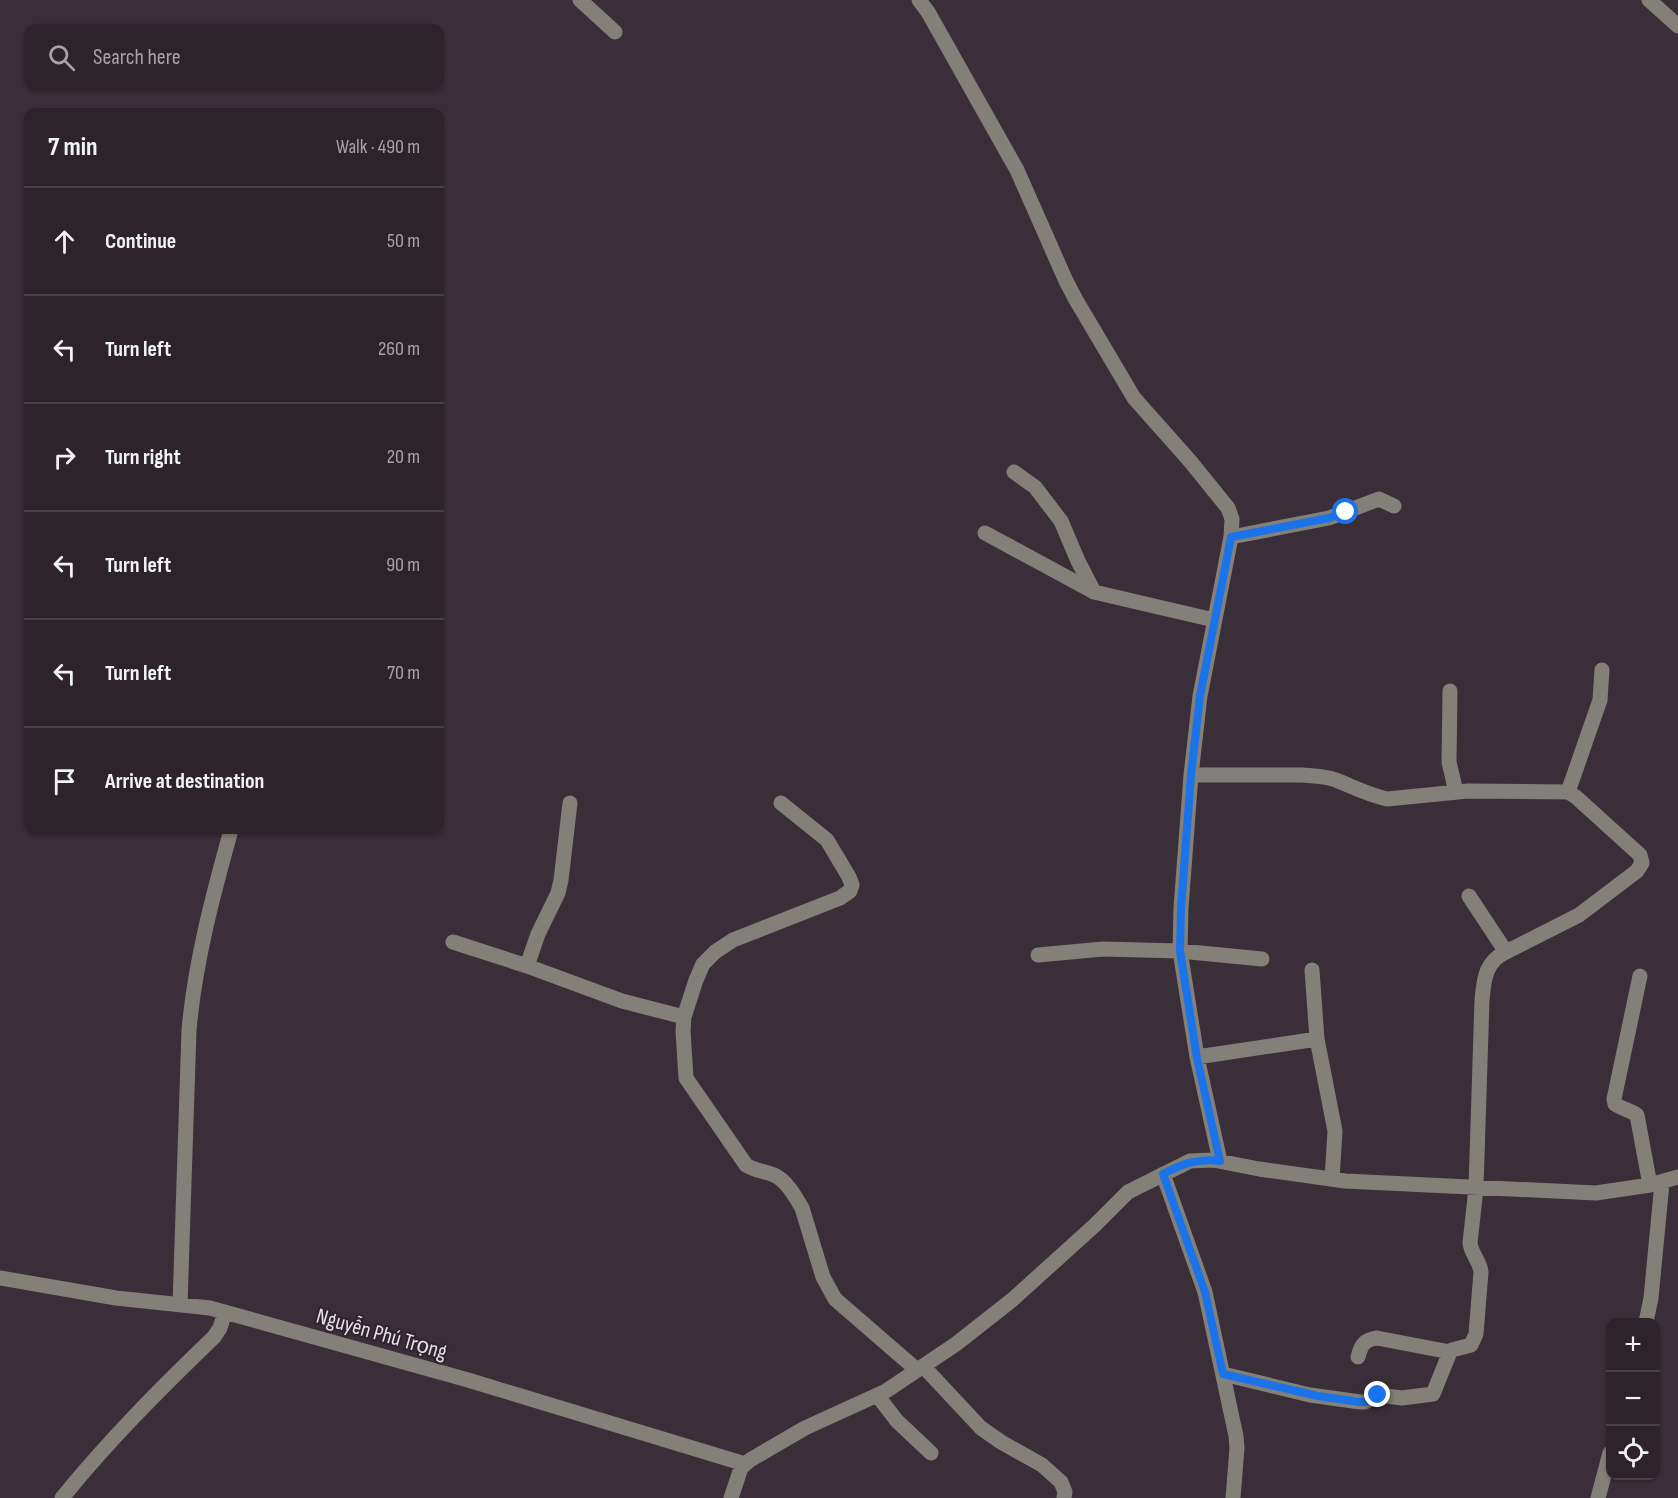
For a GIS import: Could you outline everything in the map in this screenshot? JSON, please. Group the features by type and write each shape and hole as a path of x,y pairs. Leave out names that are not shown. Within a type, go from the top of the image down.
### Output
{"street":[{"path":"580,0 615,32"},
{"path":"919,0 928,12 1017,170 1066,280 1112,362 1134,398 1190,461 1228,508 1232,519 1231,537 1200,696 1191,775 1180,951 1197,1058 1220,1161"},
{"path":"1649,0 1678,26"},
{"path":"1014,472 1035,487 1061,522 1095,592"},
{"path":"1231,537 1329,518 1379,499 1394,506"},
{"path":"985,533 1095,592 1214,620"},
{"path":"1568,792 1600,700 1602,670"},
{"path":"1450,691 1449,762 1455,792"},
{"path":"1191,775 1319,776 1375,797 1387,799 1479,790 1568,792 1640,855 1642,863 1637,871 1579,915 1498,956 1486,972 1483,986 1476,1188 1470,1243 1470,1249 1481,1272 1476,1334 1471,1345 1450,1352 1433,1394 1402,1398 1378,1395 1365,1402 1318,1396 1223,1374"},
{"path":"527,966 538,934 558,893 570,803"},
{"path":"781,803 827,840 849,877 852,885 850,891 840,898 733,940 715,952 703,964 684,1017 686,1078 746,1165 753,1170 774,1175 782,1180 796,1198 802,1208 823,1277 836,1299 920,1368 981,1428 1042,1465 1061,1482 1065,1492 1064,1498"},
{"path":"180,1305 192,999 210,909 230,834"},
{"path":"1469,896 1506,952"},
{"path":"453,942 622,1001 684,1017"},
{"path":"1038,955 1103,949 1180,951 1262,959"},
{"path":"1312,970 1317,1039 1335,1131 1332,1179"},
{"path":"1640,976 1614,1099 1615,1104 1619,1107 1637,1115 1656,1184 1651,1298 1647,1318"},
{"path":"1197,1058 1317,1039"},
{"path":"731,1498 737,1478 745,1464 805,1428 886,1391 956,1344 1012,1300 1128,1192 1190,1161 1213,1160 1332,1179 1596,1193 1656,1184 1678,1177"},
{"path":"1163,1174 1205,1292 1223,1374 1237,1448 1233,1498"},
{"name":"Nguyễn Phú Trọng","path":"0,1278 116,1298 210,1308 468,1380 745,1464"},
{"path":"62,1498 93,1459 124,1426 214,1337 220,1328 225,1312"},
{"path":"1358,1356 1361,1345 1377,1338 1450,1352"},
{"path":"877,1395 897,1421 931,1453"},
{"path":"1598,1498 1606,1470"}],"route":[{"path":"1346,512 1329,518 1231,537 1200,696 1191,775 1180,951 1197,1058 1220,1161 1190,1161 1163,1174 1205,1292 1223,1374 1318,1396 1360,1402 1365,1402 1378,1395"}]}
